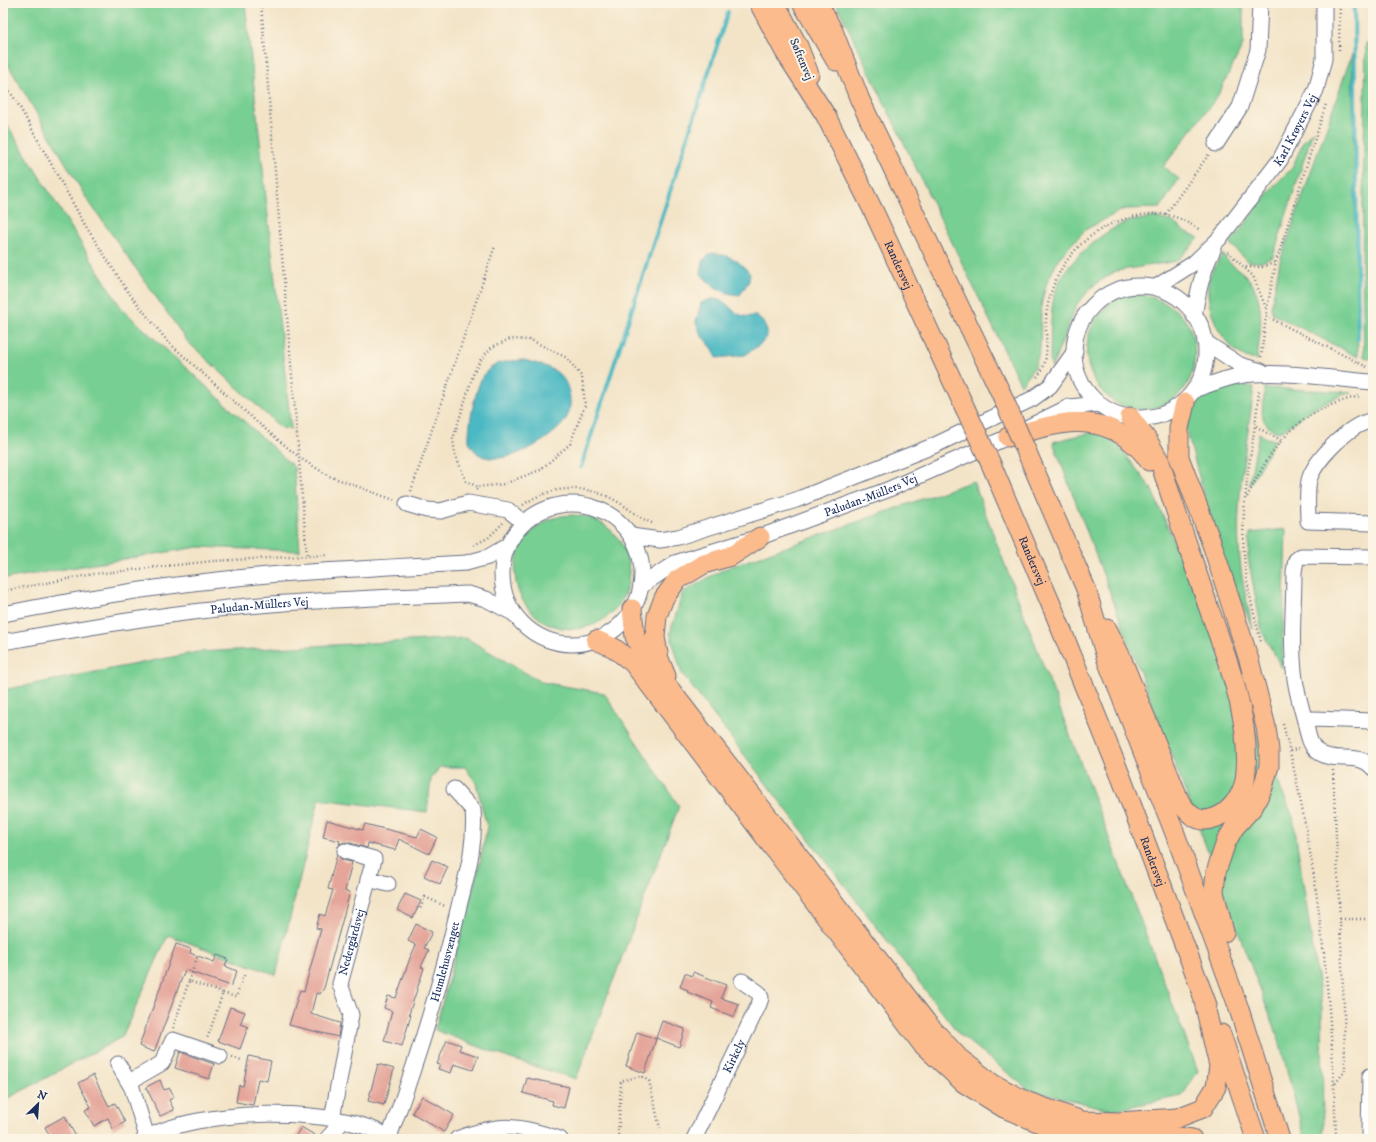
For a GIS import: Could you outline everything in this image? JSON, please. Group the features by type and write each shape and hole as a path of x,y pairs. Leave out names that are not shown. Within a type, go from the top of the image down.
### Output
{"main road":[{"name":"Randersvej","path":"759,3 785,52 826,116 884,232 991,464 1050,601 1118,770 1202,993 1226,1046 1256,1139"},
{"name":"Søftenvej","path":"775,3 798,46 826,116"},
{"name":"Søftenvej","path":"802,3 821,39 860,100"},
{"path":"818,3 833,31 860,100 1000,391 1086,589 1120,655 1180,802 1186,811 1197,819 1209,820 1219,817 1229,810 1238,797 1245,782 1246,759 1244,725 1228,663 1160,462 1148,441 1130,417"},
{"path":"1189,396 1179,428 1179,457 1213,547 1249,660 1266,727 1268,766 1263,787 1253,806 1234,828 1226,842 1216,872 1214,892 1222,926 1249,1002 1253,1050"},
{"path":"1008,437 1063,423 1088,422 1104,426 1119,433 1134,444 1147,458 1171,496"},
{"path":"672,692 659,659 655,637 657,616 664,598 677,580 704,564 731,556 760,536"},
{"path":"1086,589 1107,660 1174,830 1253,1050 1280,1139"},
{"path":"632,609 635,637 645,657 927,1023 959,1058 993,1084 1028,1102 1082,1121 1119,1122 1177,1118 1203,1108 1216,1087 1219,1066 1202,993"},
{"path":"596,640 614,648 633,663 922,1044 964,1083 1004,1108 1047,1126 1092,1136 1162,1135 1192,1139"}],"street":[{"path":"1216,144 1240,107 1258,50 1260,3"},
{"name":"Karl Krøyers Vej","path":"1156,287 1194,263 1219,239 1280,160 1316,90 1324,59 1324,3"},
{"name":"Karl Krøyers Vej","path":"1194,316 1200,282 1205,266 1219,239"},
{"path":"1189,396 1203,371 1205,342 1200,325 1194,316 1176,298 1156,287 1132,285 1111,291 1095,301 1082,317 1077,333 1075,351 1084,386 1100,404 1113,411 1130,417 1150,418 1169,413 1189,396 1234,377 1272,374"},
{"path":"1205,342 1240,364 1272,374 1370,389"},
{"name":"Paludan-Müllers Vej","path":"631,536 660,540 678,537 796,500 933,446 1032,399 1050,386 1075,351"},
{"name":"Paludan-Müllers Vej","path":"640,586 674,563 760,536 887,490 1008,437 1069,407 1100,404"},
{"path":"1373,421 1367,421 1344,435 1318,463 1309,479 1308,521 1373,523"},
{"path":"407,504 427,510 440,511 468,503 508,510 518,518"},
{"path":"580,504 600,510 618,521 631,536 638,551 642,568 640,586 632,609 623,622 596,640 576,644 556,642 538,635 522,623 513,613 503,587 502,566 507,546 514,534 518,518 560,505 580,504"},
{"path":"3,614 83,598 188,584 292,573 466,563 488,557 507,546"},
{"path":"1373,557 1301,556 1296,560 1294,572 1293,666 1310,743 1317,752 1333,756 1357,758 1363,760 1373,768"},
{"name":"Paludan-Müllers Vej","path":"3,642 110,623 259,605 334,599 468,594 486,599 513,613"},
{"path":"1305,721 1312,719 1373,721"},
{"name":"Humlehusvænget","path":"390,1138 433,1004 458,912 474,843 475,828 473,810 454,788"},
{"name":"Nedergårdsvej","path":"337,1120 351,1014 340,984 374,859 345,851"},
{"path":"368,879 388,884"},
{"name":"Kirkely","path":"694,1139 761,998 759,993 742,980"},
{"path":"129,1082 162,1063 173,1040 220,1056"},
{"path":"118,1064 129,1082 146,1138 182,1124 228,1117 301,1115 337,1120 368,1128 390,1138"},
{"path":"1369,1139 1370,1076 1373,1076"},
{"path":"327,1139 337,1120"},
{"path":"456,1139 487,1129 510,1126 532,1130 560,1139"}],"path":[{"path":"261,3 307,556"},
{"path":"1339,54 1340,3"},
{"path":"3,81 18,104 85,225 128,292 168,342 258,423 300,458 329,476 355,487 407,504 495,246"},
{"path":"1261,357 1267,308 1276,262 1326,102"},
{"path":"1166,214 1216,144"},
{"path":"1034,380 1039,374 1046,357 1046,320 1048,299 1057,275 1070,255 1089,237 1115,222 1142,214 1166,214 1184,219 1200,230"},
{"path":"1228,252 1246,267 1258,285 1267,308"},
{"path":"1246,267 1263,267 1276,262"},
{"path":"1266,316 1373,370"},
{"path":"510,339 531,340 567,358 582,377 585,405 570,444 540,470 504,484 478,487 466,481 455,454 453,439 474,372 481,359 492,347 510,339"},
{"path":"1246,500 1261,468 1281,440 1299,423 1313,413 1336,402 1370,389"},
{"path":"1259,391 1246,500 1244,555 1248,591 1262,644"},
{"path":"1256,425 1267,433 1281,440"},
{"path":"468,503 478,487"},
{"path":"469,546 488,538 518,518 534,497 555,489 579,489 600,493 619,502 642,520 658,525"},
{"path":"3,591 94,574 213,561 331,555"},
{"path":"1282,721 1300,797 1318,910 1330,1010 1336,1139"},
{"path":"1333,756 1344,1008 1345,1071 1334,1085"},
{"path":"417,908 420,910 426,897 458,912"},
{"path":"1340,919 1367,919"},
{"path":"173,1040 172,1030 198,955"},
{"path":"189,981 236,998 245,973"},
{"path":"204,1050 222,993"},
{"path":"618,1139 621,1081 641,1076 649,1082 660,1128"}],"green space":[{"path":"3,3 245,3 291,429 281,428 187,341 85,196 3,56"},
{"path":"836,3 1243,3 1243,45 1217,97 1163,167 1179,179 1160,208 1124,209 1085,230 1058,259 1045,288 1041,306 1040,350 1035,366 1021,385"},
{"path":"1366,43 1373,43 1373,359 1364,357 1362,261"},
{"path":"1352,54 1358,357 1273,314 1271,308 1280,261"},
{"path":"3,118 122,309 294,467 300,551 198,547 3,579"},
{"path":"1313,131 1273,257 1262,262 1249,262 1230,244 1270,190 1292,168 1303,142"},
{"path":"1155,217 1173,222 1184,231 1199,238 1177,261 1116,271 1094,285 1077,304 1052,367 1050,363 1051,324 1054,295 1068,268 1084,250 1113,229 1122,224"},
{"path":"1223,254 1231,264 1247,277 1257,295 1261,317 1257,360 1246,357 1236,351 1227,342 1214,320 1210,308 1208,285 1210,277"},
{"path":"1145,295 1159,300 1180,314 1192,333 1195,357 1189,380 1183,390 1175,398 1156,408 1138,410 1121,405 1106,395 1095,381 1088,364 1087,344 1093,324 1106,307 1115,300 1124,296"},
{"path":"1235,384 1254,387 1242,473 1239,517 1241,569 1253,629 1225,565 1209,514 1186,429 1190,413 1203,397 1217,389"},
{"path":"1265,388 1352,392 1334,398 1317,407 1306,413 1288,427 1277,432 1270,428 1263,419 1262,408"},
{"path":"1096,431 1118,445 1151,488 1293,817 1322,1008 1323,1139 1305,1139 1278,1037 1053,442"},
{"path":"1259,433 1266,438 1275,440 1250,485 1249,484"},
{"path":"973,481 1198,1071 1182,1096 1112,1110 1029,1090 959,1034 682,674 670,633 683,592 724,569"},
{"path":"572,515 594,519 613,531 625,550 629,572 625,594 613,613 594,625 572,629 550,625 531,613 519,594 515,572 519,550 531,531 550,519"},
{"path":"1286,529 1282,668 1262,632 1248,557 1250,533"},
{"path":"466,638 541,682 604,693 679,806 576,1079 511,1059 435,1030 480,862 487,827 476,783 465,767 440,767 431,779 427,812 319,799 276,975 168,935 122,1037 3,1101 3,690 198,652"}],"water":[{"path":"712,253 724,255 734,259 750,274 749,281 740,295 728,293 718,289 701,274 703,260"},
{"path":"711,299 722,301 739,314 756,316 763,322 767,331 767,337 762,343 745,355 717,358 713,349 701,335 696,322 701,303"},
{"path":"524,360 540,364 555,371 564,380 567,385 570,398 567,417 550,435 522,452 507,457 493,458 481,456 470,443 469,434 473,405 482,378 493,366 508,361"}],"building":[{"path":"327,820 363,830 365,824 417,837 421,829 437,837 429,854 399,839 395,850 368,843 367,848 347,842 339,844 340,841 323,837"},
{"path":"337,854 342,860 352,862 345,891 350,892 324,988 320,994 316,993 311,1014 340,1023 338,1037 289,1025 300,990 304,991 321,929 316,928 320,914 325,916 333,890 328,889"},
{"path":"432,860 448,867 440,884 424,876"},
{"path":"405,894 421,901 413,918 397,910"},
{"path":"416,924 432,932 424,948 429,950 421,967 424,968 409,1014 411,1015 402,1046 384,1041 392,1011 384,1008 388,996 396,998 416,945 408,941"},
{"path":"176,944 191,949 190,953 214,962 217,955 228,959 225,966 237,971 231,986 185,970 154,1052 139,1046"},
{"path":"693,972 726,985 721,998 739,1004 734,1017 711,1008 713,1002 687,992 688,990 680,987 685,973 692,976"},
{"path":"230,1007 245,1012 240,1024 248,1027 240,1049 218,1041"},
{"path":"662,1021 685,1029 679,1047 656,1038"},
{"path":"637,1032 656,1039 645,1073 626,1066"},
{"path":"447,1040 461,1045 459,1050 478,1056 473,1070 454,1064 451,1073 438,1069 440,1065 437,1064"},
{"path":"180,1052 214,1064 209,1079 175,1068"},
{"path":"249,1056 271,1061 267,1081 258,1079 253,1105 236,1102 239,1085 243,1086"},
{"path":"378,1064 394,1069 384,1105 368,1101"},
{"path":"93,1075 109,1106 115,1103 125,1122 113,1129 108,1118 94,1126 85,1110 91,1107 78,1083"},
{"path":"527,1078 569,1087 564,1108 552,1105 553,1101 523,1093"},
{"path":"160,1080 164,1090 170,1088 174,1097 169,1100 174,1110 160,1116 146,1087"},
{"path":"422,1096 454,1115 444,1132 412,1113"},
{"path":"65,1116 77,1139 51,1139 45,1127"},
{"path":"301,1127 318,1137 318,1139 294,1139"}],"waterway":[{"path":"1354,3 1358,339"},
{"path":"581,467 728,12"}]}
